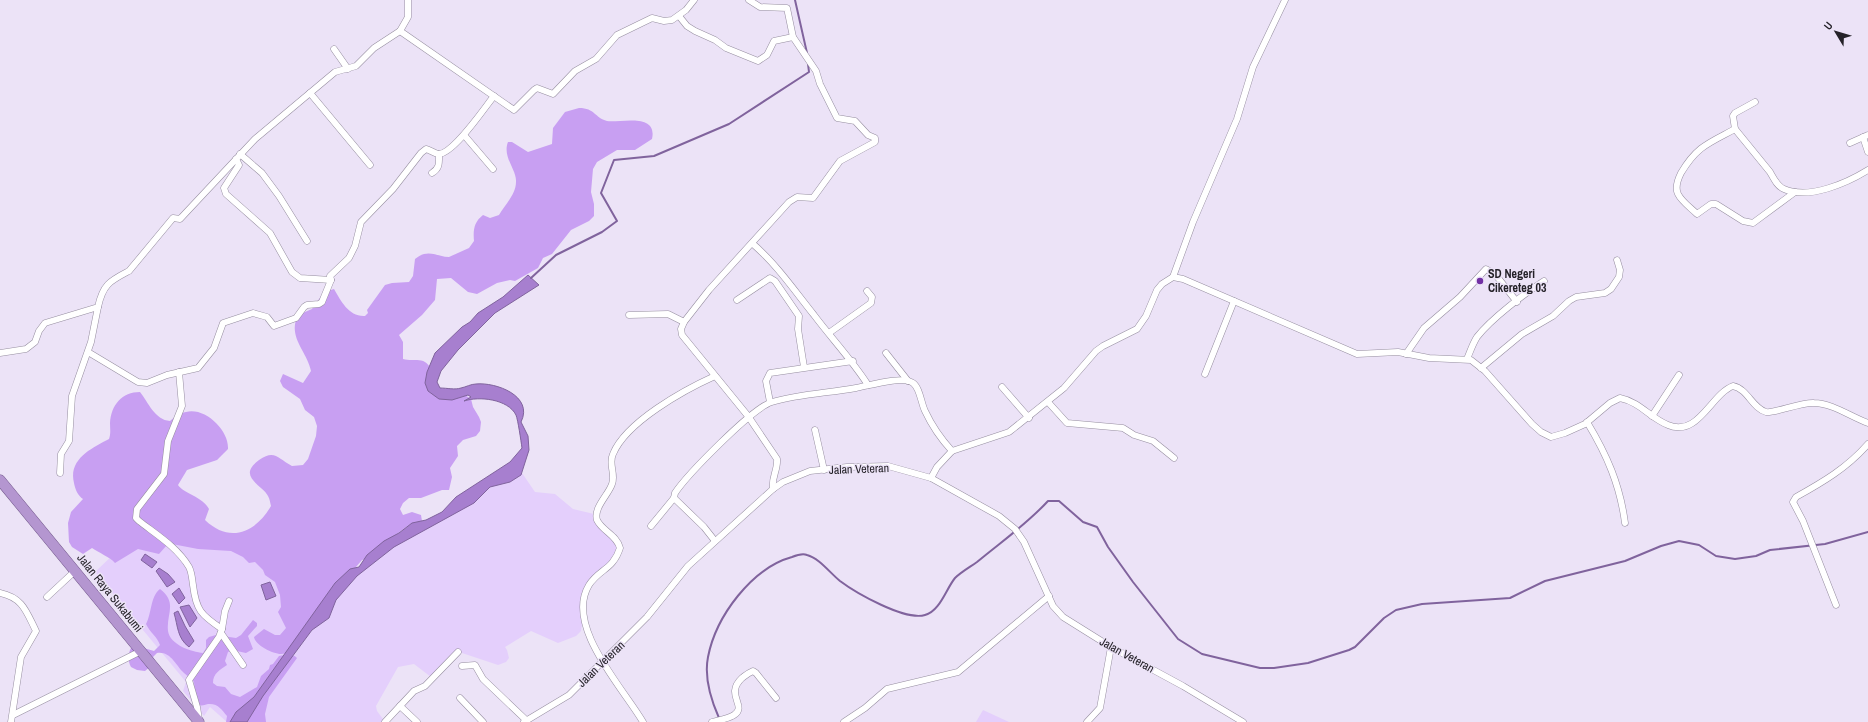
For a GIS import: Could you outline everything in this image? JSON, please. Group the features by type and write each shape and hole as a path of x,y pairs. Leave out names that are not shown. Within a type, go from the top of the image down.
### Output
{"highway":[{"name":"Jalan Raya Sukabumi","path":"0,480 199,722"}],"street":[{"path":"60,473 61,454 69,441 72,396 88,352 98,307 103,292 110,282 120,274 129,271 173,218 180,219 255,139 339,69 348,69 356,66 374,48 400,31 408,17 408,0"},
{"path":"400,31 514,110 537,88 553,94 575,71 596,59 617,35 652,18 668,21 679,16 694,0"},
{"path":"749,0 760,7 787,8 793,37 816,71 820,84 837,118 855,121 868,135 875,138 875,142 840,161 813,198 794,198 709,290 684,322 681,329 682,335 748,416 777,460 777,468 772,481 773,489"},
{"path":"931,478 937,467 952,451 998,438 1009,432 1029,418 1064,388 1096,351 1137,329 1146,316 1157,290 1162,284 1173,277 1193,222 1237,119 1253,67 1285,0"},
{"path":"679,16 687,26 695,31 726,48 758,61 768,54 774,41 793,37"},
{"path":"334,49 348,69"},
{"path":"310,93 370,165"},
{"path":"88,352 134,381 147,383 179,372 198,368 214,348 223,323 253,313 267,317 274,326 296,318 304,307 322,302 331,280 330,276 349,258 355,246 362,222 365,217 393,189 422,151 429,150 439,154 444,152 464,135 494,96"},
{"path":"1755,102 1735,113 1732,119 1735,129 1780,186 1795,192 1837,187 1868,170"},
{"path":"1735,129 1702,147 1689,159 1679,176 1677,184 1677,192 1683,201 1697,214 1711,204 1716,204 1743,220 1753,222 1795,192"},
{"path":"464,135 493,169"},
{"path":"1850,143 1865,136 1868,152"},
{"path":"432,174 436,171 440,164 439,154"},
{"path":"238,156 262,173 279,196 307,241"},
{"path":"238,156 239,165 224,188 226,194 270,233 292,272 300,278 331,280"},
{"path":"753,244 774,263 853,361 868,385"},
{"path":"1481,368 1522,334 1553,316 1576,297 1605,293 1611,289 1619,277 1620,270 1617,260"},
{"path":"1406,354 1424,328 1460,298 1486,269 1495,274 1517,302"},
{"path":"1173,277 1234,301 1357,354 1374,355 1392,352 1429,358 1467,359 1481,368 1523,415 1546,435 1556,437 1587,422 1610,403 1620,398 1634,402 1652,416 1671,427 1683,427 1704,414 1724,390 1733,386 1742,390 1761,410 1765,412 1774,412 1801,404 1815,403 1824,404 1868,423"},
{"path":"737,300 770,278 776,281 799,316 798,329 804,367"},
{"path":"1467,359 1476,338 1482,331 1544,282"},
{"path":"829,333 871,303 872,296 867,291"},
{"path":"1205,374 1234,301"},
{"path":"0,353 26,349 35,342 39,331 45,323 98,307"},
{"path":"629,315 668,314 684,322"},
{"path":"886,353 908,381 916,388 925,412 940,438 952,451"},
{"path":"770,402 766,381 767,375 774,371 853,361"},
{"path":"179,372 182,406 168,441 164,474 137,509 136,518 177,551 192,573 195,600 198,609 222,631 243,665"},
{"path":"1652,416 1679,375"},
{"path":"643,722 602,660 585,626 584,609 589,586 614,563 620,548 616,539 598,520 597,513 612,484 613,474 610,465 612,456 619,441 634,427 685,390 715,376"},
{"path":"652,526 674,498 679,488 748,416 770,402 884,382 908,381"},
{"path":"1002,387 1029,418"},
{"path":"1048,402 1067,423 1123,428 1134,435 1153,441 1174,458"},
{"path":"1587,422 1607,456 1622,504 1625,523"},
{"path":"815,430 824,470"},
{"path":"1836,605 1803,521 1793,502 1796,497 1829,479 1841,470 1868,444"},
{"name":"Jalan Veteran","path":"525,721 564,698 647,617 688,566 773,489 796,476 824,470 847,467 888,466 931,478 999,516 1015,529 1024,542 1049,596 1057,611 1064,617 1111,647 1183,686 1243,722"},
{"path":"674,498 715,540"},
{"path":"47,597 75,571"},
{"path":"0,593 17,598 36,630 20,661 11,722"},
{"path":"844,722 854,719 887,689 958,672 1049,596"},
{"path":"199,722 197,707 189,680 222,631 225,610 230,601"},
{"path":"1087,722 1100,708 1111,647"},
{"path":"13,715 141,651"},
{"path":"385,722 414,691 424,686 458,652"},
{"path":"462,666 475,665 483,679 525,721"},
{"path":"712,722 734,715 737,712 739,707 734,691 735,687 749,672 753,671 756,673 776,698"},
{"path":"460,698 483,722"},
{"path":"400,706 418,722"}],"shaded area":[{"path":"579,108 592,111 603,120 607,121 628,120 644,122 649,125 652,131 652,139 635,150 617,150 597,162 593,169 591,192 594,204 594,216 589,221 571,230 552,254 543,258 538,268 515,281 510,280 497,283 477,294 468,292 451,278 437,279 435,300 422,315 399,335 403,342 403,359 421,360 430,367 431,390 465,395 471,399 473,407 481,422 480,431 476,436 463,440 457,446 458,456 450,468 452,477 449,490 442,490 421,498 409,498 403,503 400,509 403,515 412,512 421,515 422,521 409,525 366,559 362,560 301,631 301,639 291,652 281,654 274,652 261,646 255,640 254,637 264,629 275,635 280,635 286,628 278,612 281,607 280,595 275,582 265,575 263,570 255,562 249,563 243,557 231,551 198,549 172,544 167,545 159,554 138,549 115,563 92,548 83,554 72,547 69,542 68,523 71,512 83,499 78,494 74,485 73,475 75,467 83,455 109,439 111,416 115,405 128,394 140,392 152,410 165,420 170,421 181,413 193,411 208,416 225,434 228,449 217,460 187,470 178,485 206,505 209,509 205,520 224,532 233,533 242,532 258,523 271,506 268,496 250,476 250,471 253,466 259,460 269,455 276,456 292,466 303,465 308,459 316,436 317,426 314,417 305,410 300,399 283,387 280,381 283,374 303,383 311,371 296,337 295,323 298,315 312,309 324,292 334,289 350,311 359,316 365,316 368,313 367,310 385,285 409,282 413,276 415,259 424,254 449,257 469,248 474,241 474,230 478,220 483,215 490,218 499,215 510,199 516,186 516,177 507,153 508,142 512,142 528,152 552,144 553,128 565,112"},
{"path":"528,275 539,285 495,313 458,350 441,371 437,382 440,388 451,389 459,389 474,384 493,385 511,392 518,398 524,413 521,422 528,436 529,450 521,475 510,482 490,487 474,503 394,547 357,576 336,600 329,618 312,630 263,696 247,722 230,722 236,712 254,697 335,583 350,569 359,567 367,555 384,541 399,533 412,523 426,520 442,512 456,497 510,462 522,448 516,415 507,405 485,399 464,401 471,397 468,395 452,400 439,399 428,391 425,383 427,372 435,353 478,313 503,297"},
{"path":"520,470 535,492 555,494 573,509 594,514 618,547 617,555 588,584 581,631 576,636 558,643 531,631 505,647 509,658 506,662 498,665 456,651 431,677 414,664 398,667 376,706 377,711 383,719 383,722 255,722 263,696 335,600 357,576 394,547"},
{"path":"173,540 244,548 287,590 289,642 286,654 227,722 210,707 204,716 183,691 186,682 95,572 116,552"},
{"path":"145,554 157,562 152,568 141,560"},
{"path":"159,568 168,574 175,582 167,587 156,571"},
{"path":"270,582 276,596 266,600 261,585"},
{"path":"179,588 185,598 179,604 172,594"},
{"path":"160,589 169,599 170,609 168,631 170,636 177,644 193,651 203,653 206,648 206,640 209,637 216,635 236,638 241,635 253,620 257,623 257,626 248,636 253,649 246,653 232,650 228,652 225,661 227,665 217,672 214,677 213,683 217,686 225,687 231,694 240,697 257,687 261,676 269,669 270,665 273,664 279,656 291,655 297,658 269,697 265,714 266,722 226,722 227,716 217,706 211,704 198,705 195,695 194,682 166,654 157,653 153,657 157,665 151,666 145,671 137,670 131,667 129,656 133,645 154,651 160,645 146,624 154,596"},
{"path":"189,605 197,618 190,627 180,607"},
{"path":"178,611 194,641 189,647 182,640 178,632 174,613"},
{"path":"983,710 1009,722 976,722"}],"waterway":[{"path":"795,0 807,53"},
{"path":"531,278 556,255 602,232 617,221 601,193 614,160 654,156 729,124 809,72 808,64"},
{"path":"719,718 713,704 707,672 708,657 712,641 728,610 738,596 763,572 777,563 801,554 805,554 816,559 840,581 869,599 906,614 916,616 925,615 935,609 955,578 1014,533 1048,501 1059,501 1083,522 1097,527 1108,547 1133,582 1178,639 1202,654 1260,668 1274,668 1308,663 1349,650 1355,647 1384,618 1396,610 1422,604 1510,598 1545,581 1625,561 1661,546 1679,541 1699,545 1716,556 1735,559 1756,556 1770,550 1825,544 1868,532"}],"place":[{"name":"SD Negeri Cikereteg 03","path":"1480,281"}]}
